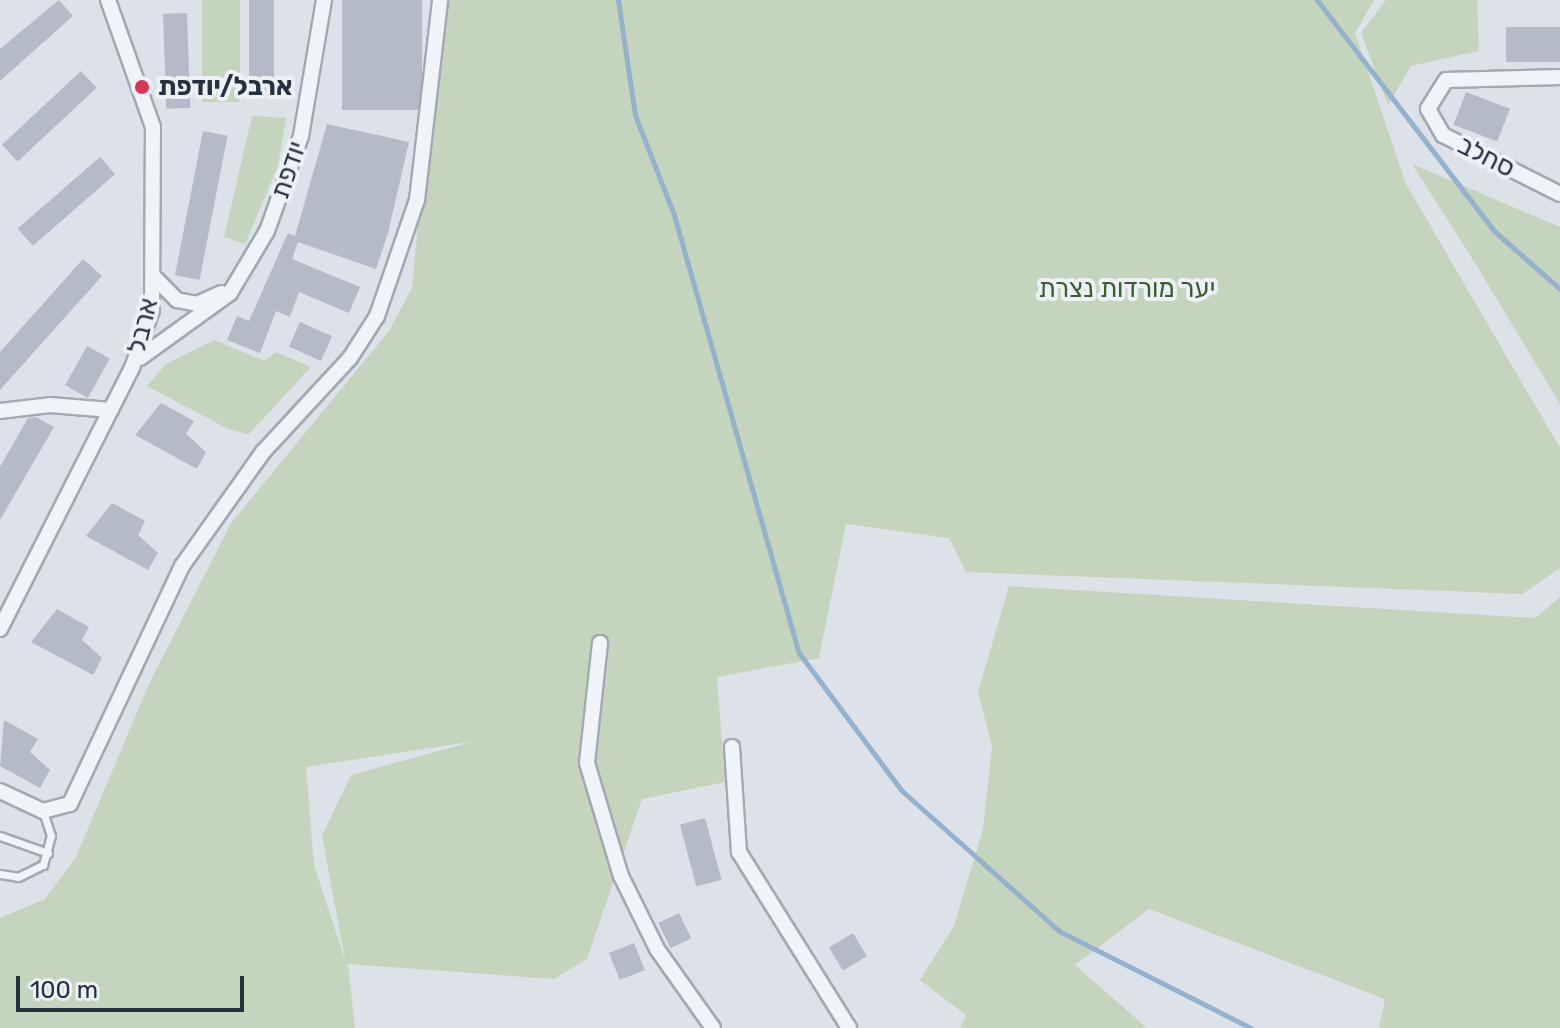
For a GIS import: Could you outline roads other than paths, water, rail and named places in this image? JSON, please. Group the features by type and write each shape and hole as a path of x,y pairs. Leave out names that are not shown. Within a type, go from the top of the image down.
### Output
{"street":[{"name":"ארבל","path":"0,629 132,368 152,310 153,127 108,0"},
{"name":"יודפת","path":"132,368 236,284 267,231 301,136 324,0"},
{"path":"0,791 43,811 70,804 182,566 263,452 350,358 377,316 417,200 440,0"},
{"name":"סחלב","path":"1560,77 1446,80 1428,109 1443,135 1560,194"},
{"path":"153,274 166,296 197,304 236,284"},
{"path":"0,411 50,405 111,410"},
{"path":"600,643 587,763 621,876 657,949 713,1028"},
{"path":"732,747 739,852 849,1028"}],"lane":[{"path":"0,874 33,874 48,853 43,811"},
{"path":"0,836 48,853"}],"waterway":[{"path":"618,0 635,115 674,215 799,653 901,790 1059,931 1251,1028"},
{"path":"1317,0 1494,231 1560,289"}],"place":[{"name":"ארבל/יודפת","path":"142,87"}],"park label":[{"name":"יער מורדות נצרת","path":"1127,289"}]}
